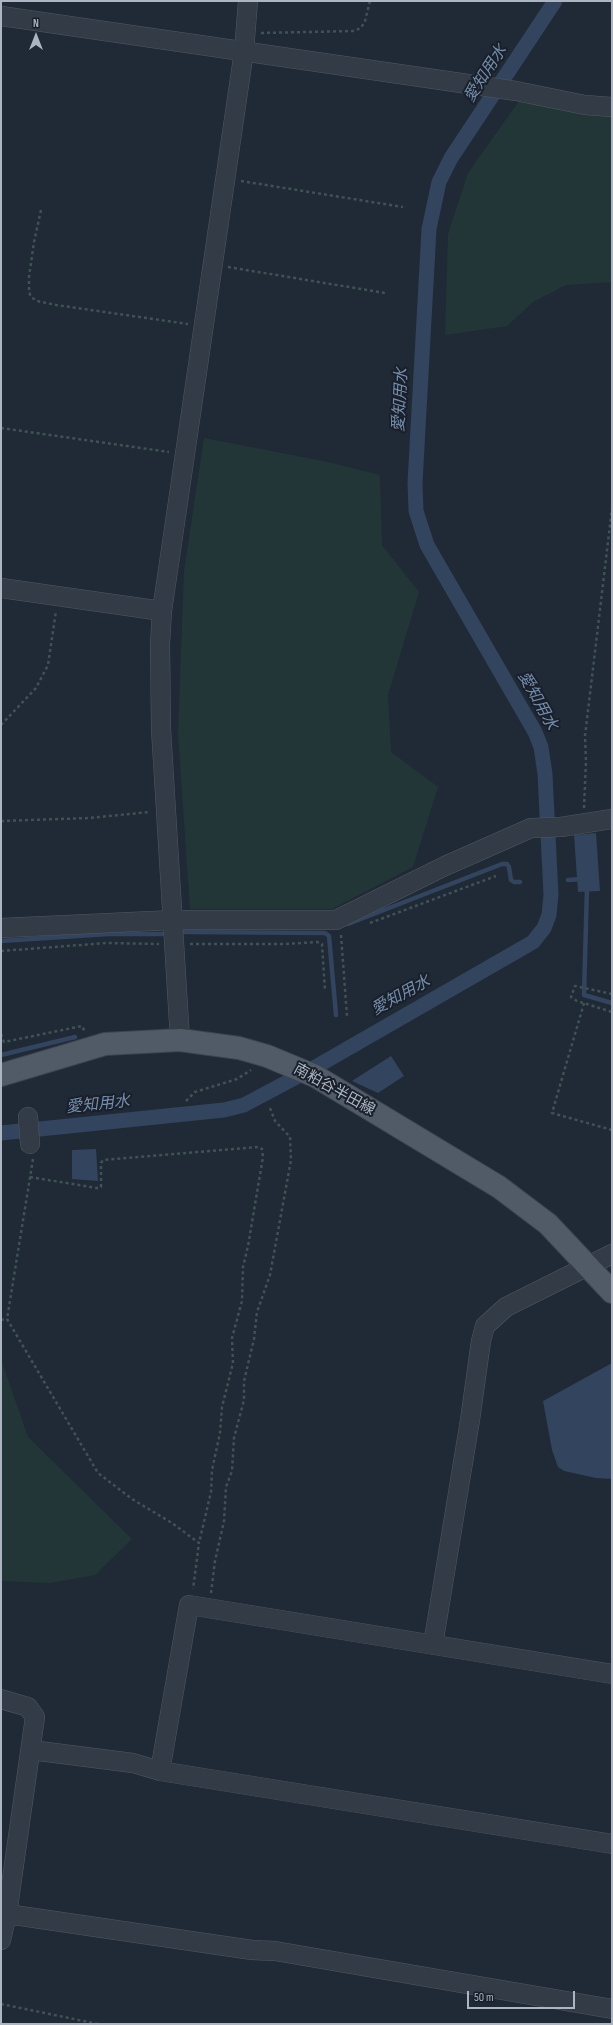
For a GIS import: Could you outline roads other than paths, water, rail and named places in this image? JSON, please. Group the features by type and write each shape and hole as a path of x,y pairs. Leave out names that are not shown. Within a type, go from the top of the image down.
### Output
{"main road":[{"name":"南粕谷半田線","path":"1,1075 105,1044 180,1040 239,1048 295,1067 315,1076 499,1187 548,1224 612,1292"}],"street":[{"path":"180,1040 161,721 160,644 162,611 245,43 248,1"},
{"path":"1,16 245,43 476,86 516,91 585,106 612,107"},
{"path":"1,588 162,611"},
{"path":"1,928 173,920 343,929 445,866 531,828 560,827 612,819"},
{"path":"28,1117 30,1144"},
{"path":"434,1645 481,1341 485,1326 506,1307 612,1254"},
{"path":"160,1771 189,1605 612,1674"},
{"path":"1,1699 20,1703 33,1711 35,1717 32,1750 7,1914 1,1940"},
{"path":"32,1750 133,1763 160,1771 612,1844"},
{"path":"7,1914 252,1950 275,1951 612,2009"}],"water":[{"path":"596,833 600,891 578,892 574,835"},
{"path":"391,1056 404,1076 378,1093 352,1081"},
{"path":"96,1149 98,1181 72,1179 72,1150"},
{"path":"612,1363 612,1479 596,1478 564,1471 558,1467 552,1450 543,1401"}],"waterway":[{"name":"愛知用水","path":"1,1133 224,1110 244,1105 319,1065 533,942 544,928 549,915 551,895 545,774 541,747 535,732 427,545 416,511 415,483 429,229 439,182 451,158 555,1"},
{"path":"348,924 502,864 507,864 509,867 511,880 514,882 520,882"},
{"path":"568,880 582,879"},
{"path":"587,887 584,995 612,1003"},
{"path":"184,932 325,933 329,936 336,1015"},
{"path":"1,941 108,934 162,934"},
{"path":"1,1055 75,1037"}]}
